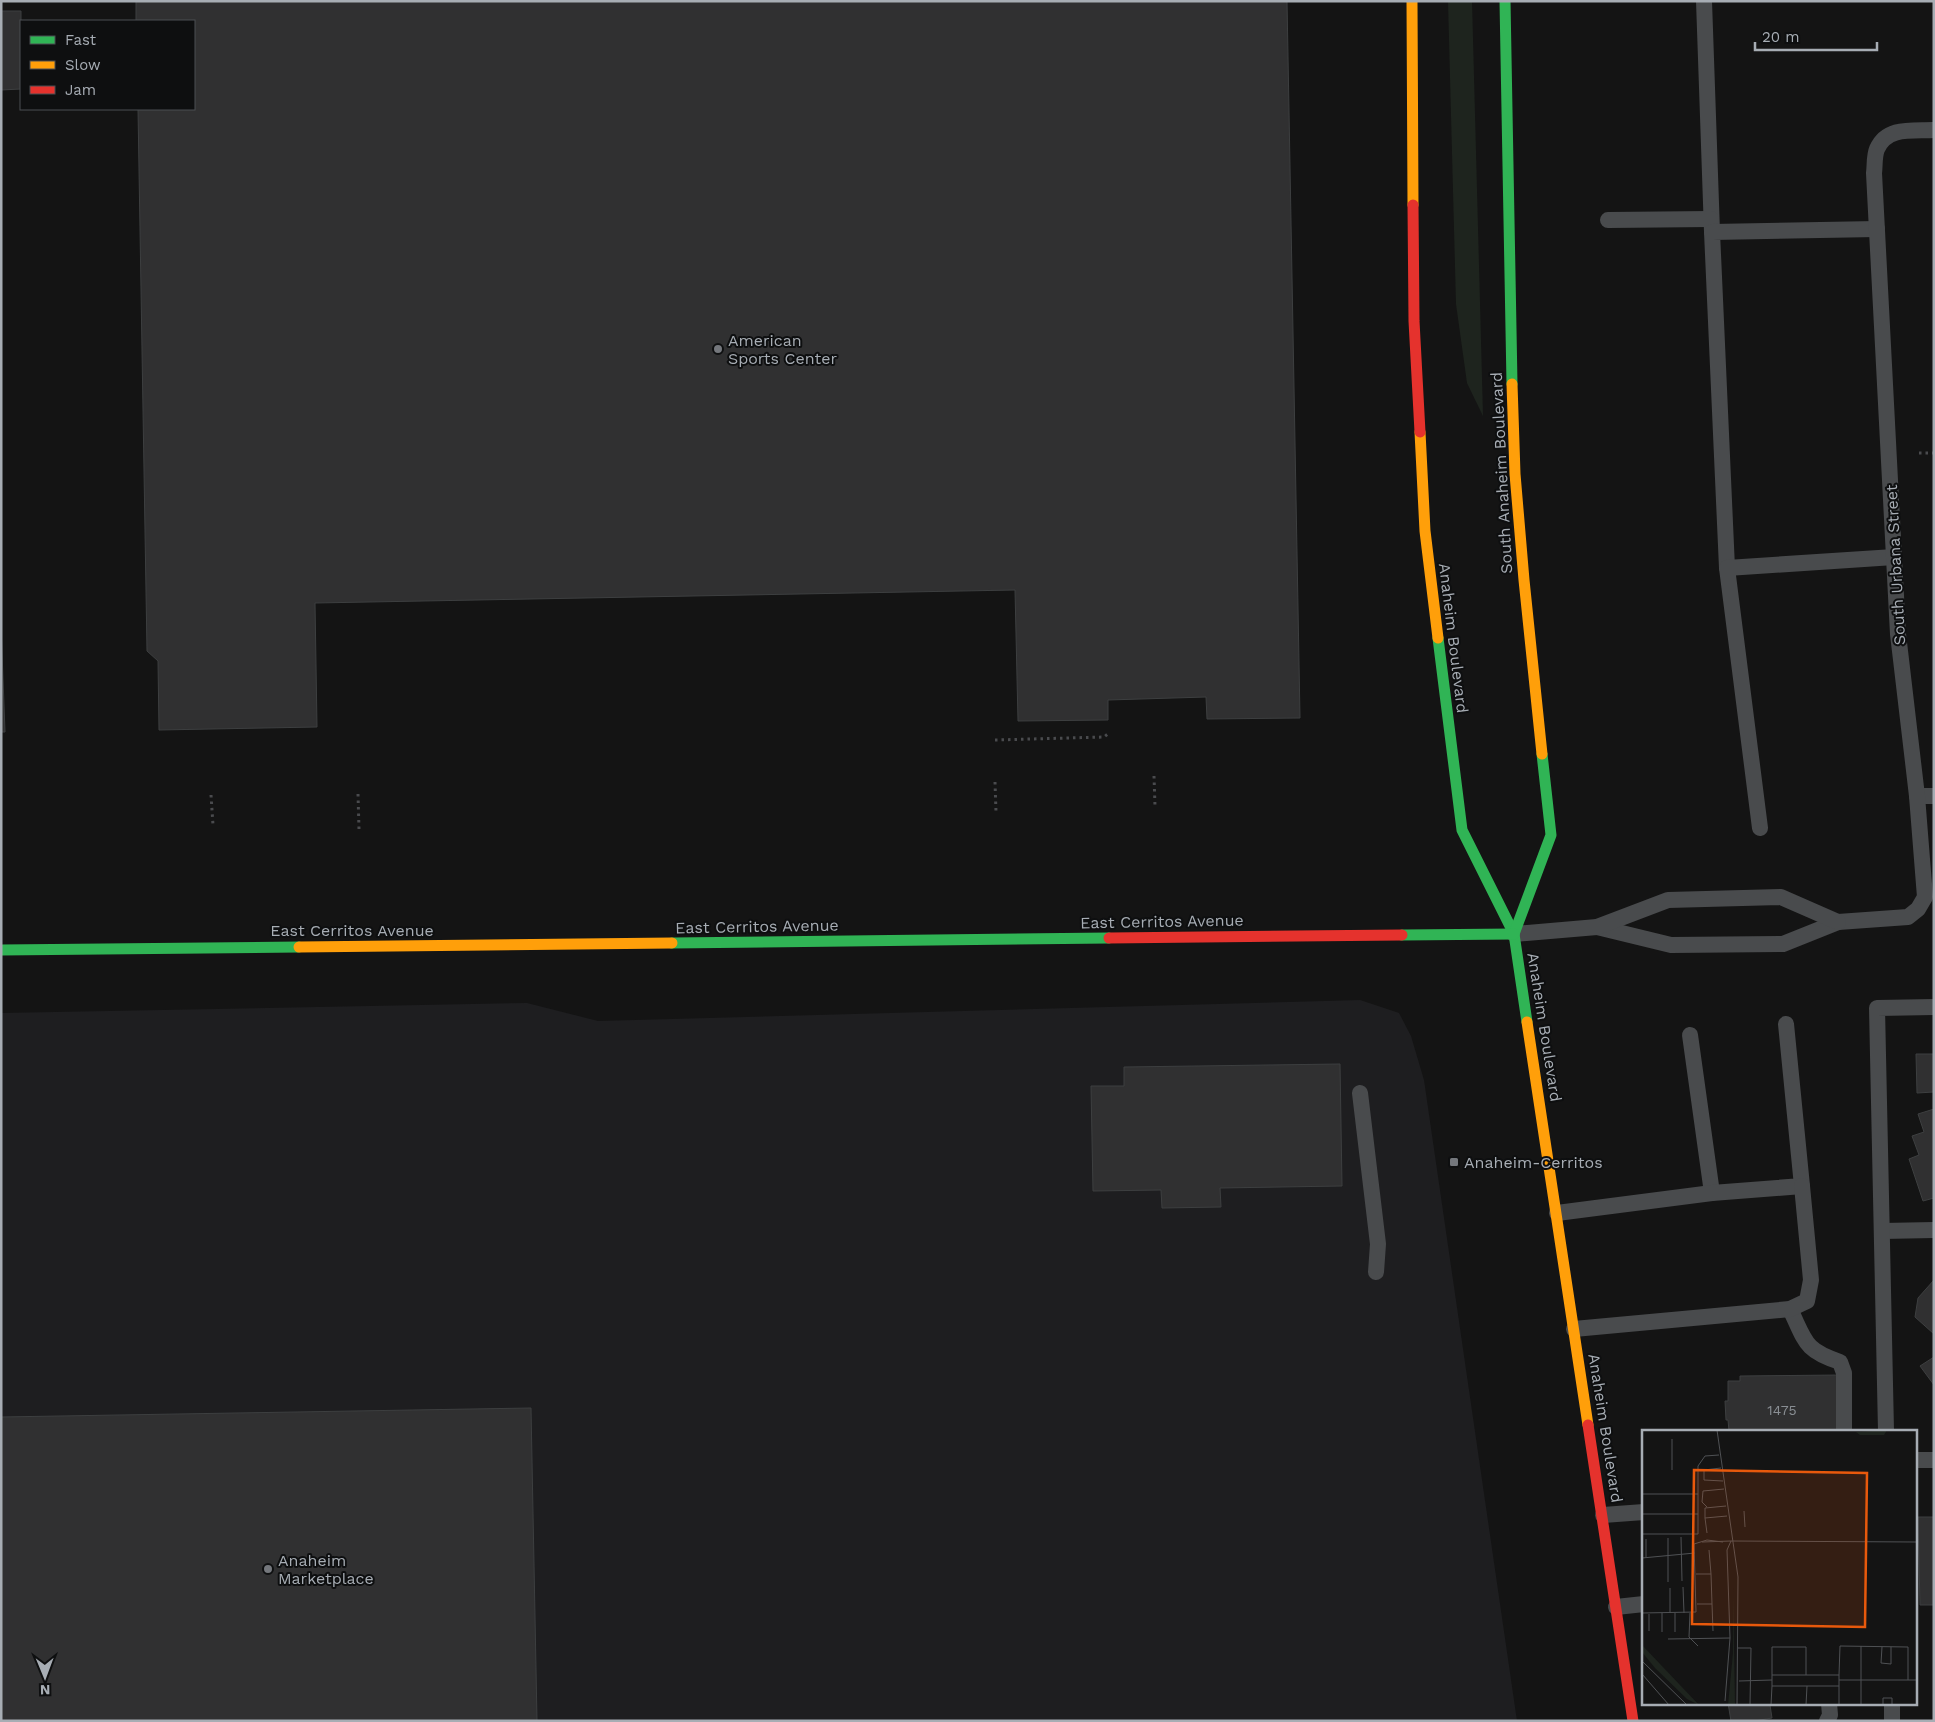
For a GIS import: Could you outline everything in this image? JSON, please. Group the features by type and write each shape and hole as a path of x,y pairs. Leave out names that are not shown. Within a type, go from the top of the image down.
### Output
{"main road":[{"name":"Anaheim Boulevard","path":"1412,1 1414,321 1425,531 1462,830 1514,934 1633,1721"},
{"name":"South Anaheim Boulevard","path":"1505,1 1515,474 1524,580 1551,835 1514,934"},
{"name":"East Cerritos Avenue","path":"1,950 1514,934"}],"lane":[{"path":"1704,1 1727,568 1760,828"},
{"name":"South Urbana Street","path":"1597,927 1671,945 1783,944 1838,922 1908,917 1918,909 1925,897 1917,796 1898,634 1874,173 1876,150 1884,137 1896,132 1934,130"},
{"path":"1608,220 1712,226 1877,229"},
{"path":"1727,568 1894,557"},
{"path":"1917,796 1934,796"},
{"name":"South Urbana Street","path":"1597,927 1668,900 1781,897 1838,922"},
{"path":"1514,934 1597,927"},
{"path":"1886,1430 1877,1008 1934,1007"},
{"path":"1574,1329 1790,1309 1807,1301 1810,1287 1786,1024"},
{"path":"1690,1035 1712,1193"},
{"path":"1360,1093 1378,1244 1376,1272"},
{"path":"1557,1213 1712,1193 1802,1186"},
{"path":"1882,1231 1934,1230"},
{"path":"1790,1309 1808,1345 1815,1352 1840,1362 1844,1373 1844,1430"},
{"path":"1918,1460 1934,1460"},
{"path":"1602,1515 1642,1512"},
{"path":"1616,1607 1642,1604"},
{"path":"1827,1721 1830,1715 1829,1704"},
{"path":"1892,1704 1892,1721"}],"path":[{"path":"1915,453 1934,453"},
{"path":"994,740 1104,738 1109,733"},
{"path":"1154,776 1155,806"},
{"path":"995,782 996,812"},
{"path":"358,794 359,829"},
{"path":"211,795 212,825"}],"shaded area":[{"path":"1448,1 1472,1 1483,416 1467,383 1456,304"},
{"path":"1360,1000 1399,1013 1411,1036 1424,1080 1517,1721 1,1721 1,1013 527,1003 598,1021"}],"building":[{"name":"American Sports Center","path":"136,1 1287,1 1300,718 1207,719 1206,697 1108,700 1108,720 1018,721 1015,590 315,603 317,727 159,730 158,661 147,651 138,110 195,110 195,20 136,20"},
{"path":"1,11 21,11 20,89 1,90"},
{"path":"1,625 5,732 1,732"},
{"path":"1916,1054 1934,1054 1934,1092 1917,1093"},
{"path":"1340,1064 1342,1186 1220,1188 1221,1207 1162,1208 1161,1190 1093,1191 1091,1086 1124,1086 1124,1067"},
{"path":"1934,1109 1934,1198 1923,1201 1909,1159 1919,1155 1912,1136 1924,1132 1918,1114"},
{"path":"1934,1280 1934,1334 1915,1317 1918,1298"},
{"path":"1934,1357 1934,1385 1920,1366"},
{"path":"1839,1375 1840,1430 1729,1430 1728,1420 1726,1420 1725,1401 1728,1401 1728,1381 1740,1381 1740,1376"},
{"name":"Anaheim Marketplace","path":"531,1408 537,1721 1,1721 1,1417"},
{"path":"1918,1517 1934,1517 1934,1605 1920,1605"},
{"path":"1728,1704 1778,1704 1770,1705 1772,1718 1754,1721 1731,1721"}],"traffic: fast":[{"path":"1505,1 1512,384"},
{"path":"1438,638 1462,830 1514,934 1527,1022"},
{"path":"1514,934 1551,835 1542,754"},
{"path":"1402,935 1514,934"},
{"path":"672,943 1109,938"},
{"path":"1,950 299,947"}],"traffic: slow":[{"path":"1412,1 1413,205"},
{"path":"1512,384 1515,474 1542,754"},
{"path":"1420,432 1425,531 1438,638"},
{"path":"299,947 672,943"},
{"path":"1527,1022 1588,1425"}],"traffic: jam":[{"path":"1413,205 1414,321 1420,432"},
{"path":"1109,938 1402,935"},
{"path":"1588,1425 1633,1721"}],"place":[{"name":"American Sports Center","path":"718,349"},
{"name":"Anaheim-Cerritos","path":"1454,1162"},
{"name":"Anaheim Marketplace","path":"268,1569"}]}
